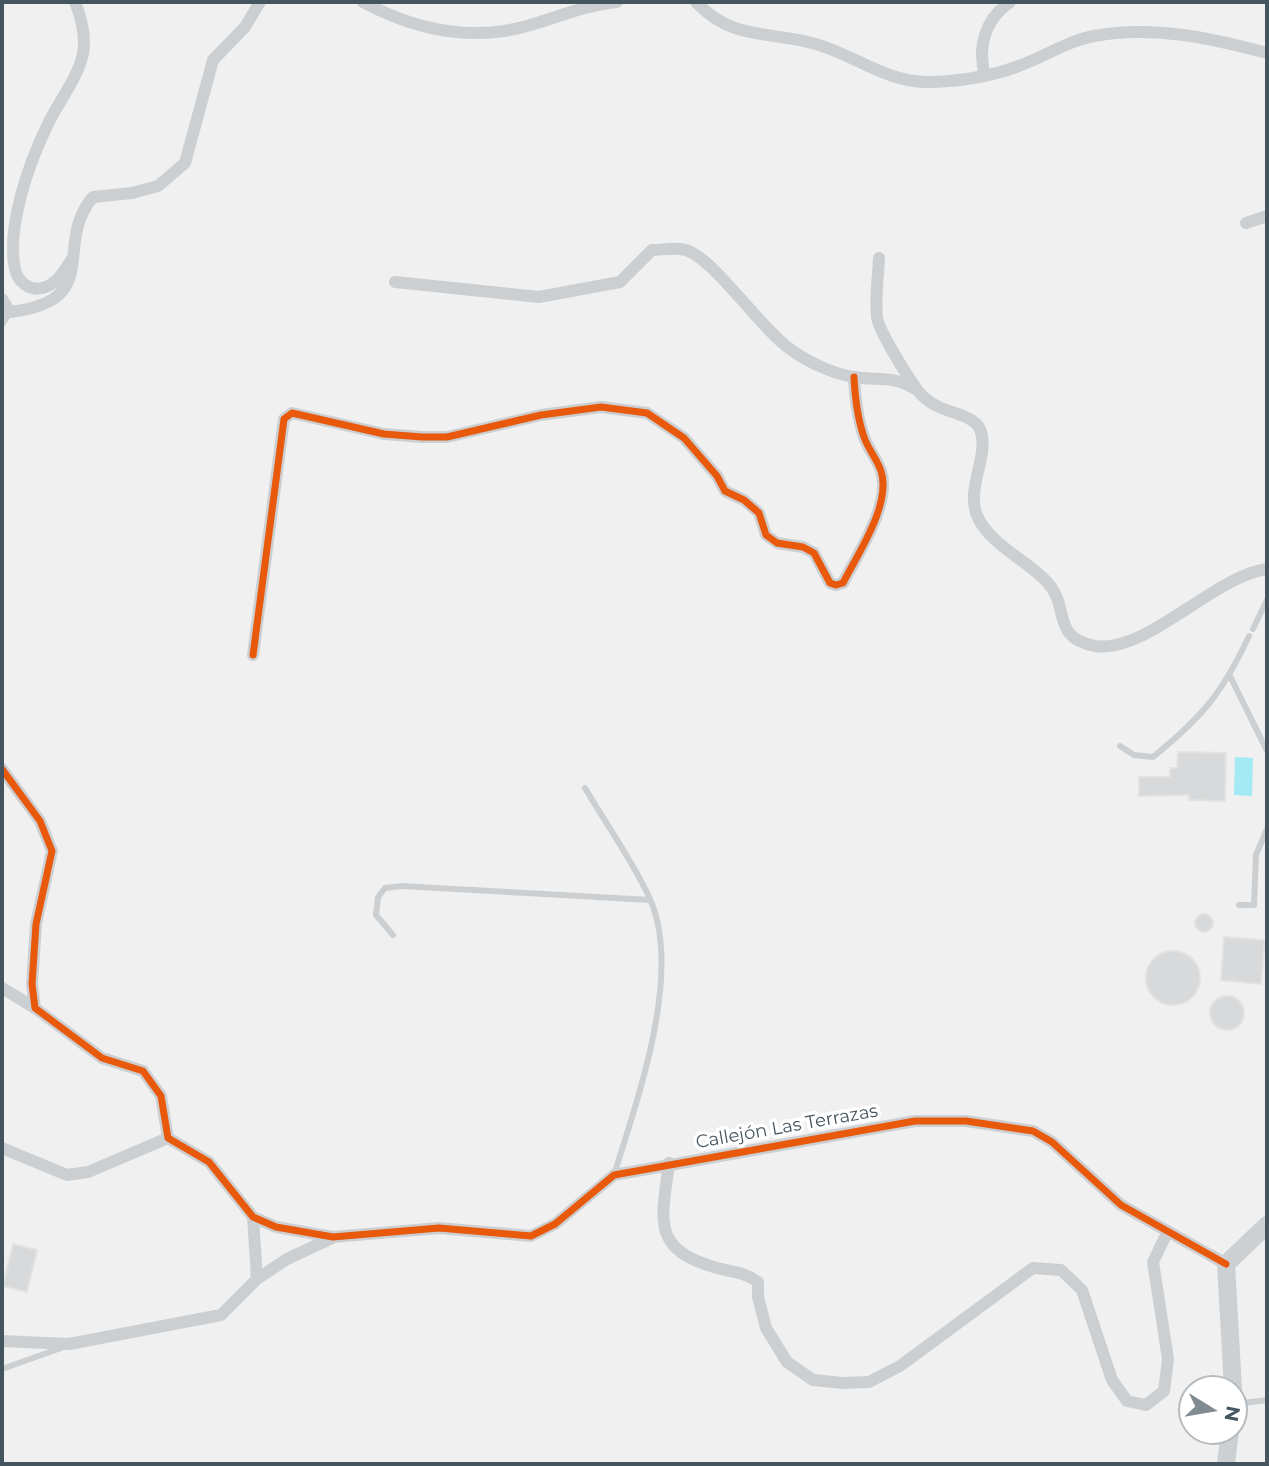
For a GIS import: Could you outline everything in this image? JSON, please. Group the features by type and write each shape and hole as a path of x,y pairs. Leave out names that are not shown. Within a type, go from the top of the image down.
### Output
{"street":[{"path":"74,256 59,278 49,287 38,289 27,286 17,278 12,253 23,195 41,140 83,53 83,33 75,2"},
{"path":"2,299 10,312 37,309 55,299 72,279 80,212 93,197 132,193 158,186 185,163 213,60 245,27 260,2"},
{"path":"363,2 396,20 435,31 482,35 532,25 586,6 617,2"},
{"path":"696,2 714,20 737,30 810,42 838,51 904,80 927,82 985,76 1015,68 1092,36 1136,32 1211,38 1267,53"},
{"path":"985,76 982,44 988,23 1010,2"},
{"path":"1246,223 1267,216"},
{"path":"395,282 539,297 620,282 652,250 684,249 698,255 750,313 790,349 854,377 904,382 936,406 976,422 981,431 974,492 976,514 992,536 1049,584 1057,598 1066,631 1076,640 1098,646 1124,641 1150,630 1231,581 1267,569"},
{"path":"879,258 877,320 918,391"},
{"path":"253,655 269,518 287,415 292,413 384,434 447,437 541,415 601,407 647,413 684,438 717,476 725,491 744,500 759,513 766,534 777,543 803,547 814,553 830,583 836,585 843,583 871,532 880,502 882,474 864,438 855,402 854,377"},
{"path":"2,769 40,821 52,850 36,923 32,984 35,1008"},
{"path":"2,988 35,1008 102,1058 143,1071 161,1097 168,1138 209,1162 253,1217 276,1227 333,1237"},
{"name":"Callejón Las Terrazas","path":"333,1237 439,1228 531,1236 555,1224 614,1175 915,1121 1003,1125 1033,1131 1052,1142 1121,1205 1226,1264"},
{"path":"2,1148 66,1175 88,1172 168,1138"},
{"path":"669,1163 662,1222 669,1243 702,1264 748,1274 758,1282 758,1297 766,1328 787,1362 813,1380 869,1382 900,1366 1032,1268 1061,1270 1082,1290 1112,1380 1127,1401 1146,1405 1164,1391 1168,1359 1153,1262 1167,1233"},
{"path":"253,1217 257,1279"},
{"path":"1232,1375 1226,1264 1267,1225"},
{"path":"2,1341 69,1344 221,1315 257,1279 287,1259 333,1237"},
{"path":"1226,1464 1228,1445"}],"lane":[{"path":"2,325 10,312"},
{"path":"1253,629 1267,600"},
{"path":"1120,746 1134,755 1153,757 1218,696 1249,636"},
{"path":"1230,676 1267,751"},
{"path":"585,788 650,900 660,942 660,993 645,1072 614,1175"},
{"path":"1239,905 1254,905 1256,855 1267,829"},
{"path":"393,935 376,915 379,897 385,888 402,886 650,900"},
{"path":"2,1369 69,1344"},
{"path":"1248,1402 1267,1400"}],"water":[{"path":"1235,757 1253,758 1252,796 1234,795"}],"building":[{"path":"1178,752 1226,753 1225,801 1189,800 1189,795 1139,796 1139,777 1170,777 1170,768 1177,768"},
{"path":"1200,914 1208,914 1213,923 1211,930 1200,932 1195,927 1195,919"},
{"path":"1224,937 1265,940 1261,984 1221,980"},
{"path":"1173,951 1192,959 1200,978 1192,997 1173,1005 1154,997 1146,978 1154,959"},
{"path":"1227,996 1239,1001 1244,1013 1239,1025 1227,1030 1215,1025 1210,1013 1215,1001"},
{"path":"13,1244 37,1250 27,1292 3,1286"}],"cycle path":[{"path":"253,655 284,419 292,413 384,434 422,437 447,437 541,415 601,407 647,413 684,438 717,476 725,491 744,500 759,513 766,535 777,543 803,547 814,553 830,583 836,585 843,583 864,544 878,514 882,498 881,471 862,430 854,377"},
{"path":"2,769 40,821 52,851 36,924 32,984 35,1008 102,1058 143,1071 161,1096 168,1138 209,1162 253,1217 276,1227 333,1237 439,1228 531,1236 555,1224 614,1175 915,1121 966,1121 1033,1131 1052,1142 1121,1205 1226,1264"}]}
